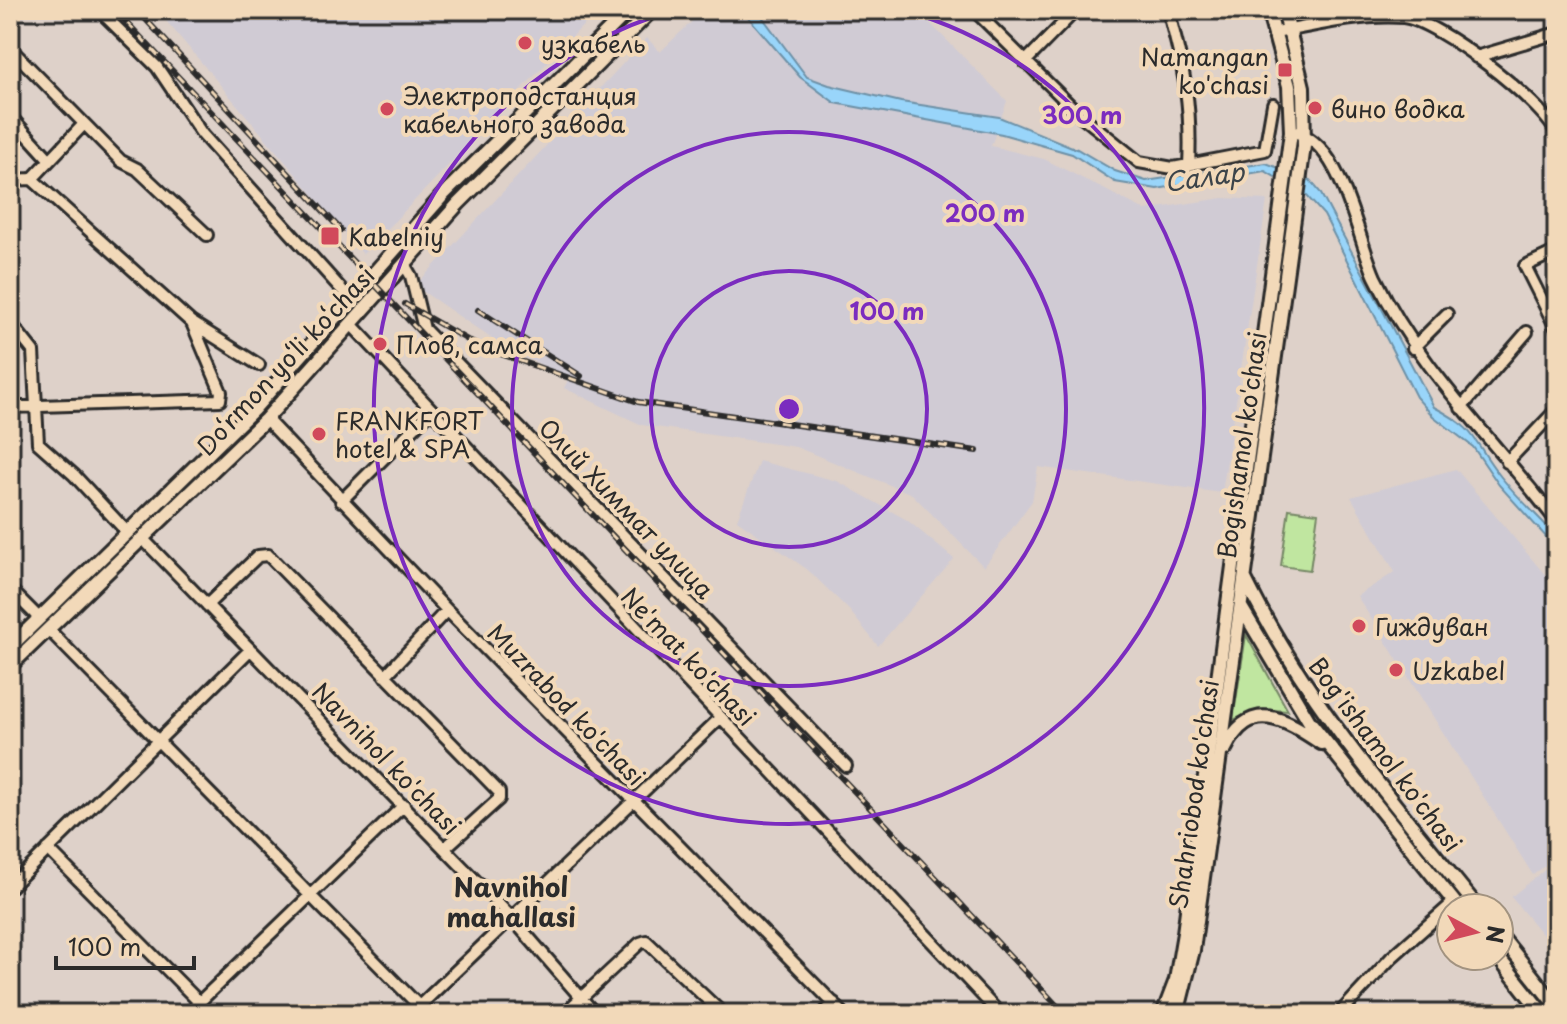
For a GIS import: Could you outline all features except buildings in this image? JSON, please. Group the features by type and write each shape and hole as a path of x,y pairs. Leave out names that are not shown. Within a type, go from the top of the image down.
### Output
{"main road":[{"name":"Do‘rmon yo‘li ko‘chasi","path":"79,589 127,532 253,410 444,194 629,10"},
{"name":"Do‘rmon yo‘li ko‘chasi","path":"10,647 43,623 79,589 140,540 266,419 458,204 652,10"},
{"name":"Bogishamol ko'chasi","path":"1231,586 1245,579 1253,472 1291,132 1289,86 1268,10"},
{"name":"Bogishamol ko'chasi","path":"1231,586 1253,472 1305,133 1303,87 1284,10"},
{"name":"Navnihol ko'chasi","path":"127,532 140,540"},
{"name":"Shahriobod ko'chasi","path":"1163,1014 1173,989 1182,946 1228,650 1241,607 1245,579"},
{"name":"Bog'ishamol ko'chasi","path":"1245,579 1300,680 1465,892"},
{"name":"Shahriobod ko'chasi","path":"1177,1014 1192,959 1219,763 1231,586"},
{"name":"Bog'ishamol ko'chasi","path":"1231,586 1290,694 1329,748 1445,892"},
{"name":"Do‘rmon yo‘li ko‘chasi","path":"10,666 43,623"},
{"path":"1219,763 1236,730 1262,717 1288,721 1329,748"},
{"path":"1387,820 1400,810"},
{"path":"1515,954 1556,1005 1543,1014 1510,973 1522,963"}],"street":[{"path":"99,10 157,67 202,134 351,300"},
{"path":"974,10 1078,113 1139,162 1173,168 1265,150 1273,104"},
{"path":"1025,62 1076,10"},
{"path":"1168,10 1187,82 1191,117 1189,166"},
{"path":"1320,10 1320,23"},
{"path":"1275,33 1320,23 1419,15 1534,102 1557,134"},
{"path":"1476,57 1557,33"},
{"path":"10,48 84,124 207,235"},
{"path":"10,116 50,160"},
{"path":"10,180 32,179 84,124"},
{"path":"1291,132 1305,133 1325,152 1336,172 1375,276 1413,348 1555,515"},
{"path":"32,179 191,322 259,365"},
{"path":"1557,251 1525,266 1557,330"},
{"name":"Олий Химмат улица","path":"404,264 411,276 424,329 846,766"},
{"path":"1413,348 1447,314"},
{"path":"10,322 33,351 33,406 38,443 74,475 127,532"},
{"path":"10,407 220,400 221,392 191,322"},
{"name":"Ne'mat ko'chasi","path":"351,324 719,719 769,768 1000,1014"},
{"path":"1461,408 1527,332"},
{"path":"1507,462 1557,409"},
{"path":"341,501 431,411"},
{"name":"Muzrabod ko'chasi","path":"266,419 341,501 844,1014"},
{"name":"Navnihol ko'chasi","path":"140,540 404,805 511,917 595,1014"},
{"path":"207,605 258,556 268,555 499,792 499,799 445,848"},
{"path":"10,589 157,744 310,896 415,1010 719,719"},
{"path":"385,676 447,610"},
{"path":"10,887 250,650"},
{"path":"187,1014 404,805"},
{"path":"48,849 199,1002"},
{"path":"1339,1014 1392,957 1435,922"},
{"path":"564,1014 640,943 646,941 723,1014"},
{"path":"823,1014 834,1003"}],"shaded area":[{"path":"157,10 598,10 363,254"},
{"path":"704,10 917,10 1007,101 991,146 1044,159 1145,210 1223,198 1267,200 1222,493 1038,467 1032,501 984,567 912,494 796,447 642,425 564,388 569,378 504,347 415,286 647,38 660,52"},
{"path":"759,461 837,481 907,520 954,559 878,646 849,610 808,570 737,520"},
{"path":"1456,469 1557,589 1557,856 1533,875 1357,596 1395,572 1351,497"},
{"path":"1557,860 1557,952 1515,902 1515,894"}],"green space":[{"path":"1289,509 1318,513 1310,570 1281,566"},
{"path":"1246,635 1288,711 1259,709 1233,720"}],"water":[{"name":"Салар","path":"742,10 757,10 807,77 901,102 999,117 1077,149 1115,171 1146,181 1266,163 1310,180 1320,192 1434,407 1468,430 1501,477 1557,537 1557,549 1499,485 1473,447 1433,416 1416,397 1324,215 1307,196 1265,171 1157,189 1115,182 1072,154 1002,134 835,103 800,77"}],"railway":[{"path":"115,10 1065,1014"},
{"path":"137,10 341,230"},
{"path":"405,304 478,346 638,402 977,451"},
{"path":"478,310 581,376"}],"place":[{"name":"узкабель","path":"525,43"},
{"name":"Namangan ko'chasi","path":"1285,70"},
{"name":"вино водка","path":"1315,108"},
{"name":"Электроподстанция кабельного завода","path":"387,109"},
{"name":"Kabelniy","path":"330,236"},
{"name":"Плов, самса","path":"380,344"},
{"name":"FRANKFORT hotel & SPA","path":"319,434"},
{"name":"Гиждуван","path":"1359,626"},
{"name":"Uzkabel","path":"1396,670"}],"district":[{"name":"Navnihol mahallasi","path":"511,901"}]}
